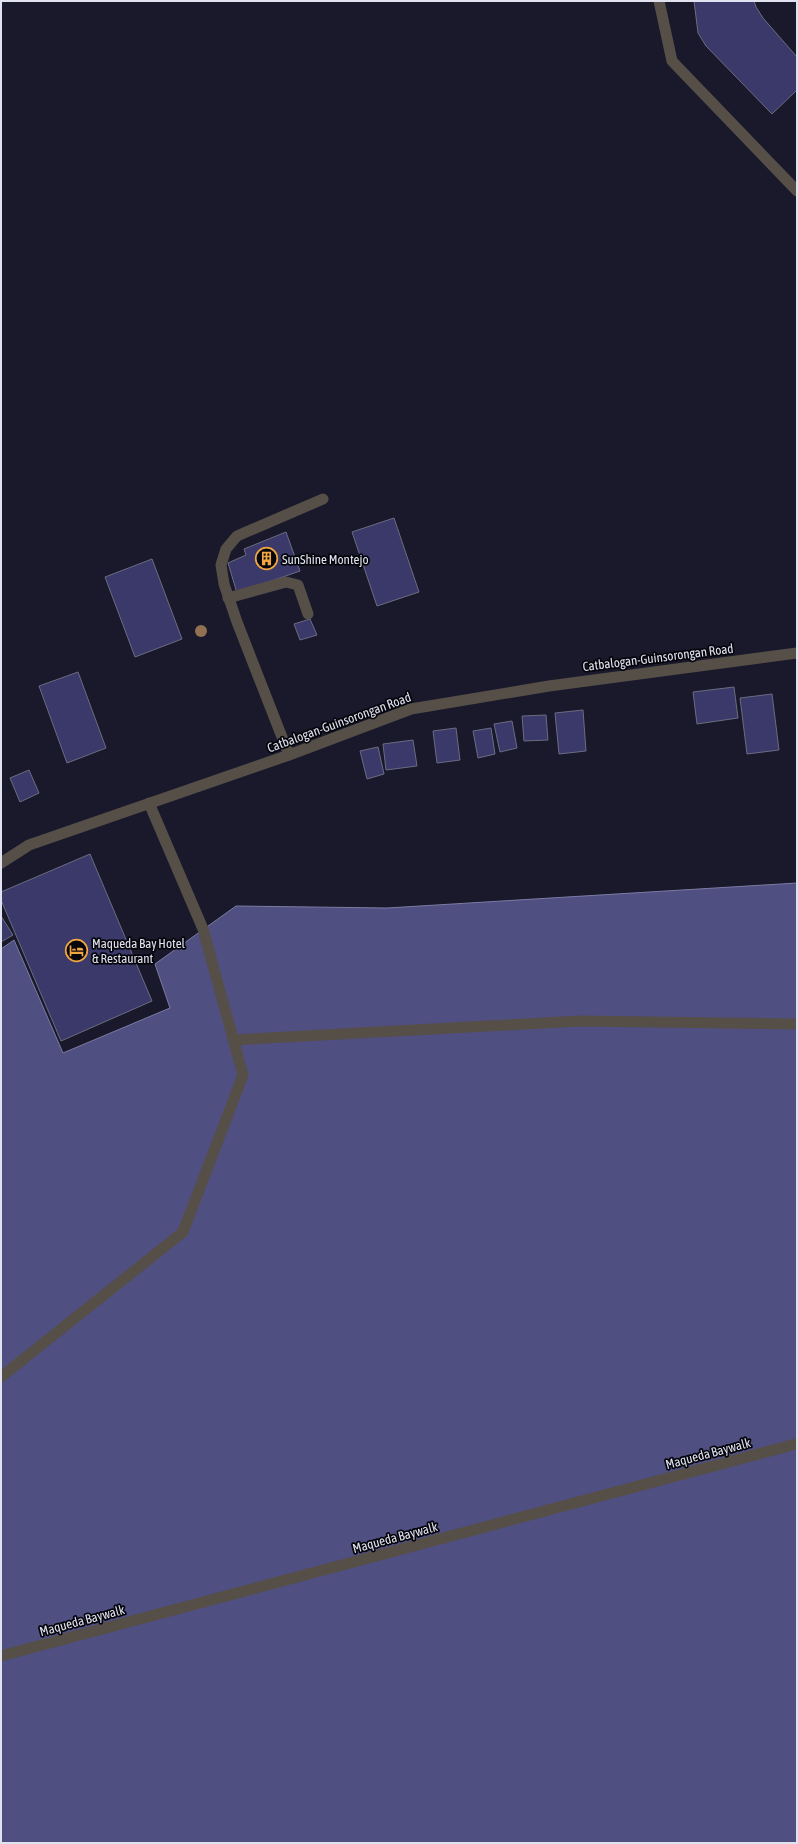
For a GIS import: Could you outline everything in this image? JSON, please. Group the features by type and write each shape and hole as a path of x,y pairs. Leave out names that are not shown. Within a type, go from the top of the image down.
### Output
{"street":[{"path":"659,1 672,61 797,191"},
{"path":"289,755 228,598 221,565 226,549 237,536 323,499"},
{"path":"228,598 286,582 298,585 308,614"},
{"name":"Catbalogan-Guinsorongan Road","path":"1,863 29,845 289,755 410,709 549,686 797,653"},
{"path":"1,1377 183,1232 243,1075 203,929 149,803"},
{"path":"234,1040 579,1021 797,1024"},
{"name":"Maqueda Baywalk","path":"1,1656 796,1444"}],"shaded area":[{"path":"797,883 797,1843 1,1843 1,949 14,940 63,1053 170,1008 155,964 236,906 387,908"}],"building":[{"path":"694,1 754,1 763,18 797,57 797,90 772,114 706,46 698,33"},
{"path":"394,518 419,592 377,606 352,532"},
{"name":"SunShine Montejo","path":"286,532 300,571 237,593 228,563 246,555 244,549"},
{"path":"152,559 182,639 135,657 105,577"},
{"path":"310,619 317,635 300,640 294,624"},
{"path":"78,672 106,748 67,763 39,686"},
{"path":"734,687 738,718 697,724 693,692"},
{"path":"772,694 779,750 747,754 740,698"},
{"path":"583,710 586,751 559,754 555,713"},
{"path":"546,715 548,740 524,741 522,716"},
{"path":"512,721 517,748 500,752 494,724"},
{"path":"456,728 460,760 437,763 433,731"},
{"path":"491,728 495,754 478,758 473,731"},
{"path":"413,740 417,766 386,770 383,744"},
{"path":"378,747 384,774 367,779 360,751"},
{"path":"29,770 39,793 20,802 10,778"},
{"name":"Maqueda Bay Hotel & Restaurant","path":"90,854 152,1001 61,1041 1,900 1,892"},
{"path":"1,916 13,935 1,942"}],"place":[{"name":"SunShine Montejo","path":"266,559"},
{"name":"Maqueda Bay Hotel & Restaurant","path":"77,950"}]}
